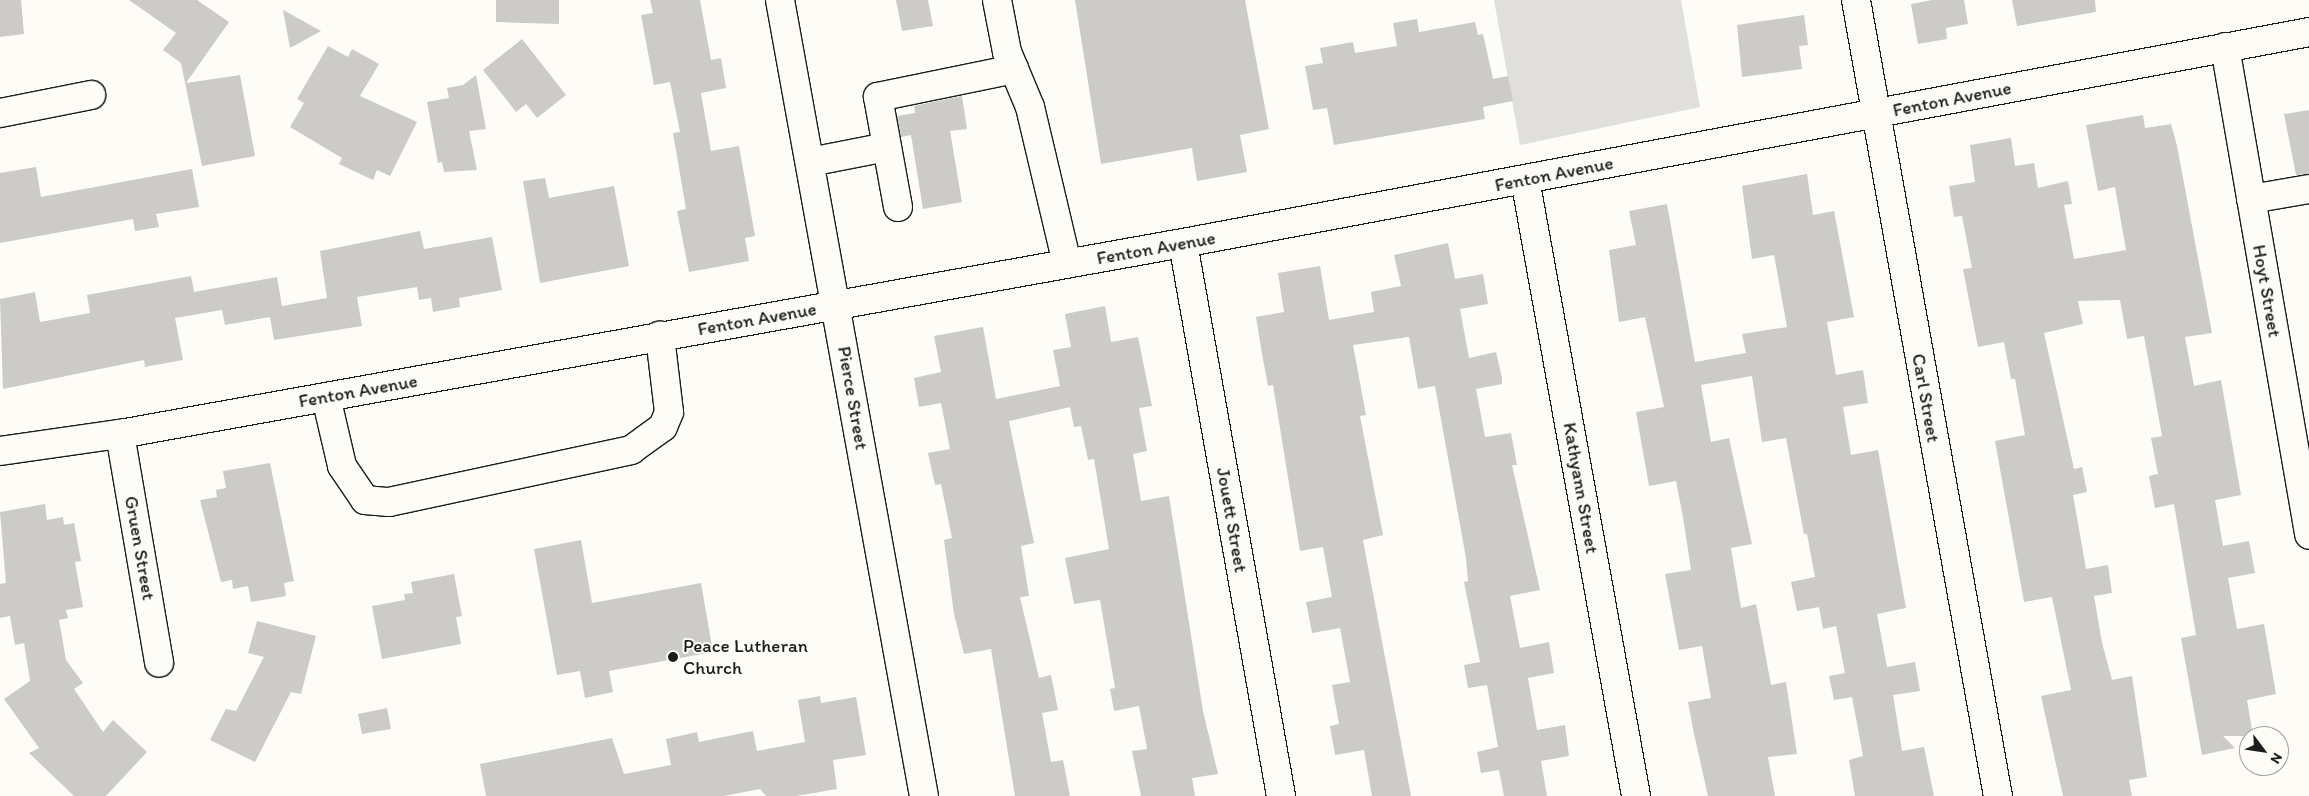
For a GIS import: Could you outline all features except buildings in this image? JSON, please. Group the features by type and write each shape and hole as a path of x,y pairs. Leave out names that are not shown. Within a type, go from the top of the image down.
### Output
{"street":[{"name":"Pierce Street","path":"780,0 924,796"},
{"path":"997,0 1014,69 1030,107 1067,264"},
{"name":"Carl Street","path":"1856,0 1998,796"},
{"name":"Fenton Avenue","path":"0,451 120,434 1183,243 2309,32"},
{"name":"Hoyt Street","path":"2225,47 2251,199 2300,428 2309,535"},
{"path":"898,207 878,97 1014,69"},
{"path":"0,113 92,95"},
{"path":"810,162 887,147"},
{"name":"Kathyann Street","path":"1525,179 1636,796"},
{"path":"2251,199 2309,189"},
{"name":"Jouett Street","path":"1183,243 1281,796"},
{"path":"326,397 342,466 365,500 389,502 631,450 663,427 669,412 660,336"},
{"name":"Gruen Street","path":"120,434 159,663"}],"shaded area":[{"path":"1494,0 1681,0 1700,107 1520,145"}],"place":[{"name":"Peace Lutheran Church","path":"673,657"}]}
